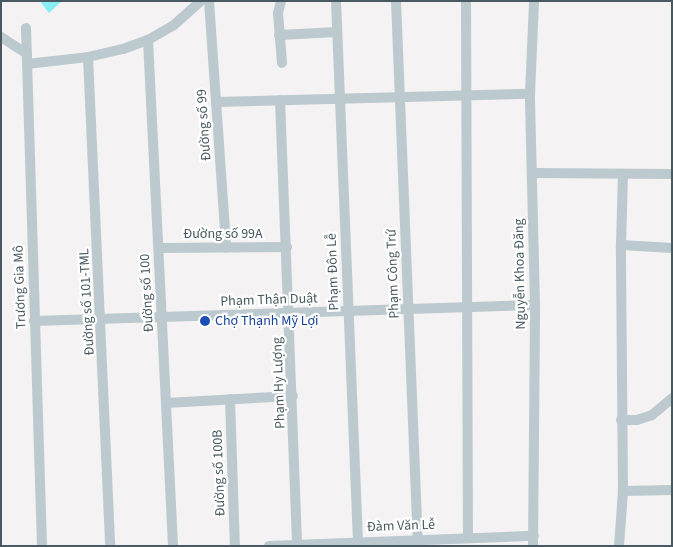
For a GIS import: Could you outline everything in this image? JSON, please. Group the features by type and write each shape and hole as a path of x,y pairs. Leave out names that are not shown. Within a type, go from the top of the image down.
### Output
{"street":[{"path":"1,37 27,59 88,58 124,50 148,40 174,25 201,1"},
{"name":"Đường số 99","path":"209,1 226,247"},
{"path":"280,1 278,13 282,63"},
{"name":"Phạm Đôn Lễ","path":"336,1 358,542"},
{"name":"Phạm Công Trứ","path":"396,1 418,543"},
{"path":"466,1 468,537"},
{"name":"Nguyễn Khoa Đăng","path":"534,1 530,94 535,305 534,541"},
{"name":"Trương Gia Mô","path":"26,28 42,546"},
{"path":"280,35 337,32"},
{"name":"Đường số 100","path":"148,40 173,546"},
{"name":"Đường số 101-TML","path":"88,58 110,546"},
{"path":"216,102 530,94"},
{"name":"Phạm Hy Lượng","path":"280,100 290,313 297,545"},
{"path":"533,173 672,174"},
{"path":"619,546 623,491 621,245 623,174"},
{"path":"621,245 672,248"},
{"name":"Đường số 99A","path":"159,248 287,247"},
{"name":"Phạm Thận Duật","path":"34,321 535,305"},
{"path":"166,403 293,396"},
{"path":"621,420 637,420 652,415 672,398"},
{"name":"Đường số 100B","path":"230,399 235,546"},
{"path":"623,491 672,490"},
{"name":"Đàm Văn Lễ","path":"269,546 358,542 418,543 468,537 534,541"}],"water":[{"path":"43,1 62,1 49,13 41,3"}],"place":[{"name":"Chợ Thạnh Mỹ Lợi","path":"205,321"}]}
